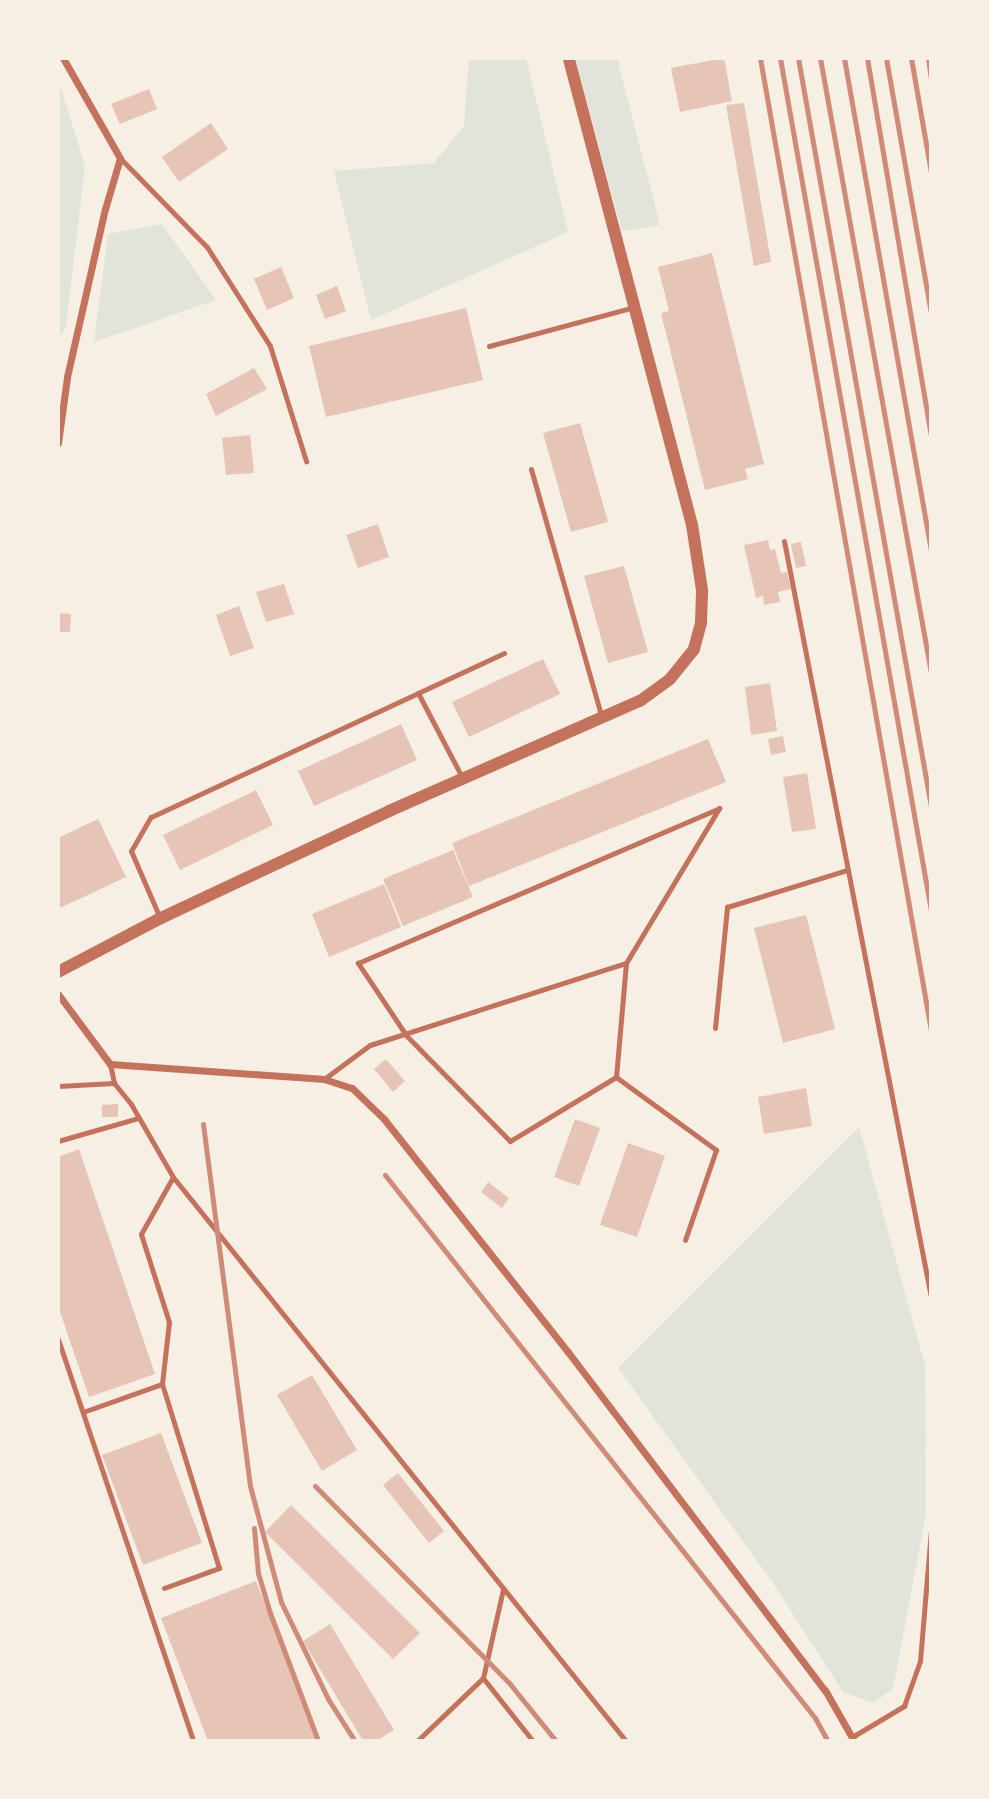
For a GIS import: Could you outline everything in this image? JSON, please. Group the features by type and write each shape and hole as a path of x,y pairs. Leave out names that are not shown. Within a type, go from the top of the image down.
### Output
{"street":[{"path":"58,443 66,377 104,209 120,158 63,58"},
{"path":"58,972 161,918 640,701 670,679 694,649 701,622 702,590 692,525 569,58"},
{"path":"58,994 110,1064 324,1079 352,1088 384,1119 560,1342 825,1690 853,1739"}],"lane":[{"path":"120,158 207,247 270,346 306,461"},
{"path":"489,346 635,307"},
{"path":"531,469 602,718"},
{"path":"784,541 931,1297"},
{"path":"161,918 131,851 150,817 503,653"},
{"path":"418,693 463,779"},
{"path":"719,808 626,963 616,1077 510,1141 407,1035 358,963 719,808"},
{"path":"715,1028 727,907 847,870"},
{"path":"324,1079 370,1045 626,963"},
{"path":"110,1064 114,1083 173,1177 626,1741"},
{"path":"616,1077 716,1150 685,1240"},
{"path":"58,1086 114,1083"},
{"path":"58,1141 138,1118"},
{"path":"164,1588 219,1568 162,1384 169,1322 141,1234 173,1177"},
{"path":"58,1339 193,1741"},
{"path":"83,1412 162,1384"},
{"path":"853,1739 904,1706 920,1661 931,1531"},
{"path":"417,1741 483,1678 503,1588"},
{"path":"483,1678 534,1741"}],"shaded area":[{"path":"469,58 526,58 568,232 371,320 334,171 434,163 464,126"},
{"path":"575,58 623,58 618,62 660,225 622,231"},
{"path":"58,78 85,166 66,326 58,342"},
{"path":"162,224 216,300 94,342 108,234"},
{"path":"859,1127 925,1365 926,1514 893,1689 873,1703 843,1692 773,1583 618,1368"}],"building":[{"path":"724,58 732,101 680,112 671,68"},
{"path":"149,89 157,109 120,124 111,104"},
{"path":"744,103 771,262 754,266 726,105"},
{"path":"211,123 228,149 179,182 162,157"},
{"path":"712,253 764,464 745,469 748,479 705,490 661,313 669,311 658,267"},
{"path":"281,267 294,298 267,310 254,279"},
{"path":"337,286 346,311 325,319 316,295"},
{"path":"466,308 483,380 326,417 309,346"},
{"path":"254,368 267,389 216,416 206,394"},
{"path":"580,423 608,522 571,532 543,433"},
{"path":"250,435 254,473 226,475 222,438"},
{"path":"378,524 389,557 358,568 346,535"},
{"path":"768,540 770,550 775,549 781,573 787,572 791,589 778,592 780,602 764,605 763,596 756,598 744,545"},
{"path":"801,542 806,566 796,568 791,544"},
{"path":"624,566 648,652 608,663 584,576"},
{"path":"284,584 294,614 266,622 256,592"},
{"path":"239,606 254,648 230,656 216,615"},
{"path":"58,613 71,614 70,632 58,632"},
{"path":"543,659 560,694 469,737 452,702"},
{"path":"770,683 777,731 751,735 745,687"},
{"path":"401,724 417,760 314,806 298,771"},
{"path":"783,736 786,752 771,755 768,739"},
{"path":"708,739 726,782 469,886 452,843"},
{"path":"807,773 816,829 792,832 783,777"},
{"path":"256,790 273,825 180,870 163,835"},
{"path":"98,819 126,877 58,909 58,838"},
{"path":"453,850 473,897 403,926 383,879"},
{"path":"384,884 401,927 329,957 312,914"},
{"path":"806,915 835,1029 783,1043 754,928"},
{"path":"386,1059 405,1081 393,1092 374,1069"},
{"path":"806,1088 812,1126 764,1134 758,1097"},
{"path":"118,1104 118,1117 102,1117 102,1105"},
{"path":"575,1119 600,1128 579,1186 554,1177"},
{"path":"628,1143 665,1156 637,1237 600,1225"},
{"path":"79,1149 155,1374 89,1397 58,1306 58,1157"},
{"path":"488,1182 509,1198 502,1208 481,1192"},
{"path":"312,1375 357,1450 322,1471 277,1395"},
{"path":"161,1433 202,1543 143,1565 102,1455"},
{"path":"398,1473 444,1531 429,1543 383,1485"},
{"path":"291,1505 420,1633 393,1659 265,1532"},
{"path":"256,1581 317,1741 208,1741 161,1618"},
{"path":"330,1624 394,1730 376,1741 363,1741 303,1641"}],"railway":[{"path":"760,58 931,1031"},
{"path":"780,58 931,911"},
{"path":"798,58 931,807"},
{"path":"820,58 931,673"},
{"path":"844,58 931,551"},
{"path":"867,58 931,436"},
{"path":"886,58 931,314"},
{"path":"911,58 931,173"},
{"path":"928,58 931,79"},
{"path":"203,1124 250,1486 281,1602 328,1699 355,1741"},
{"path":"385,1175 815,1718 828,1741"},
{"path":"315,1486 510,1684 556,1741"},
{"path":"254,1528 258,1573 270,1613 318,1741"}]}
